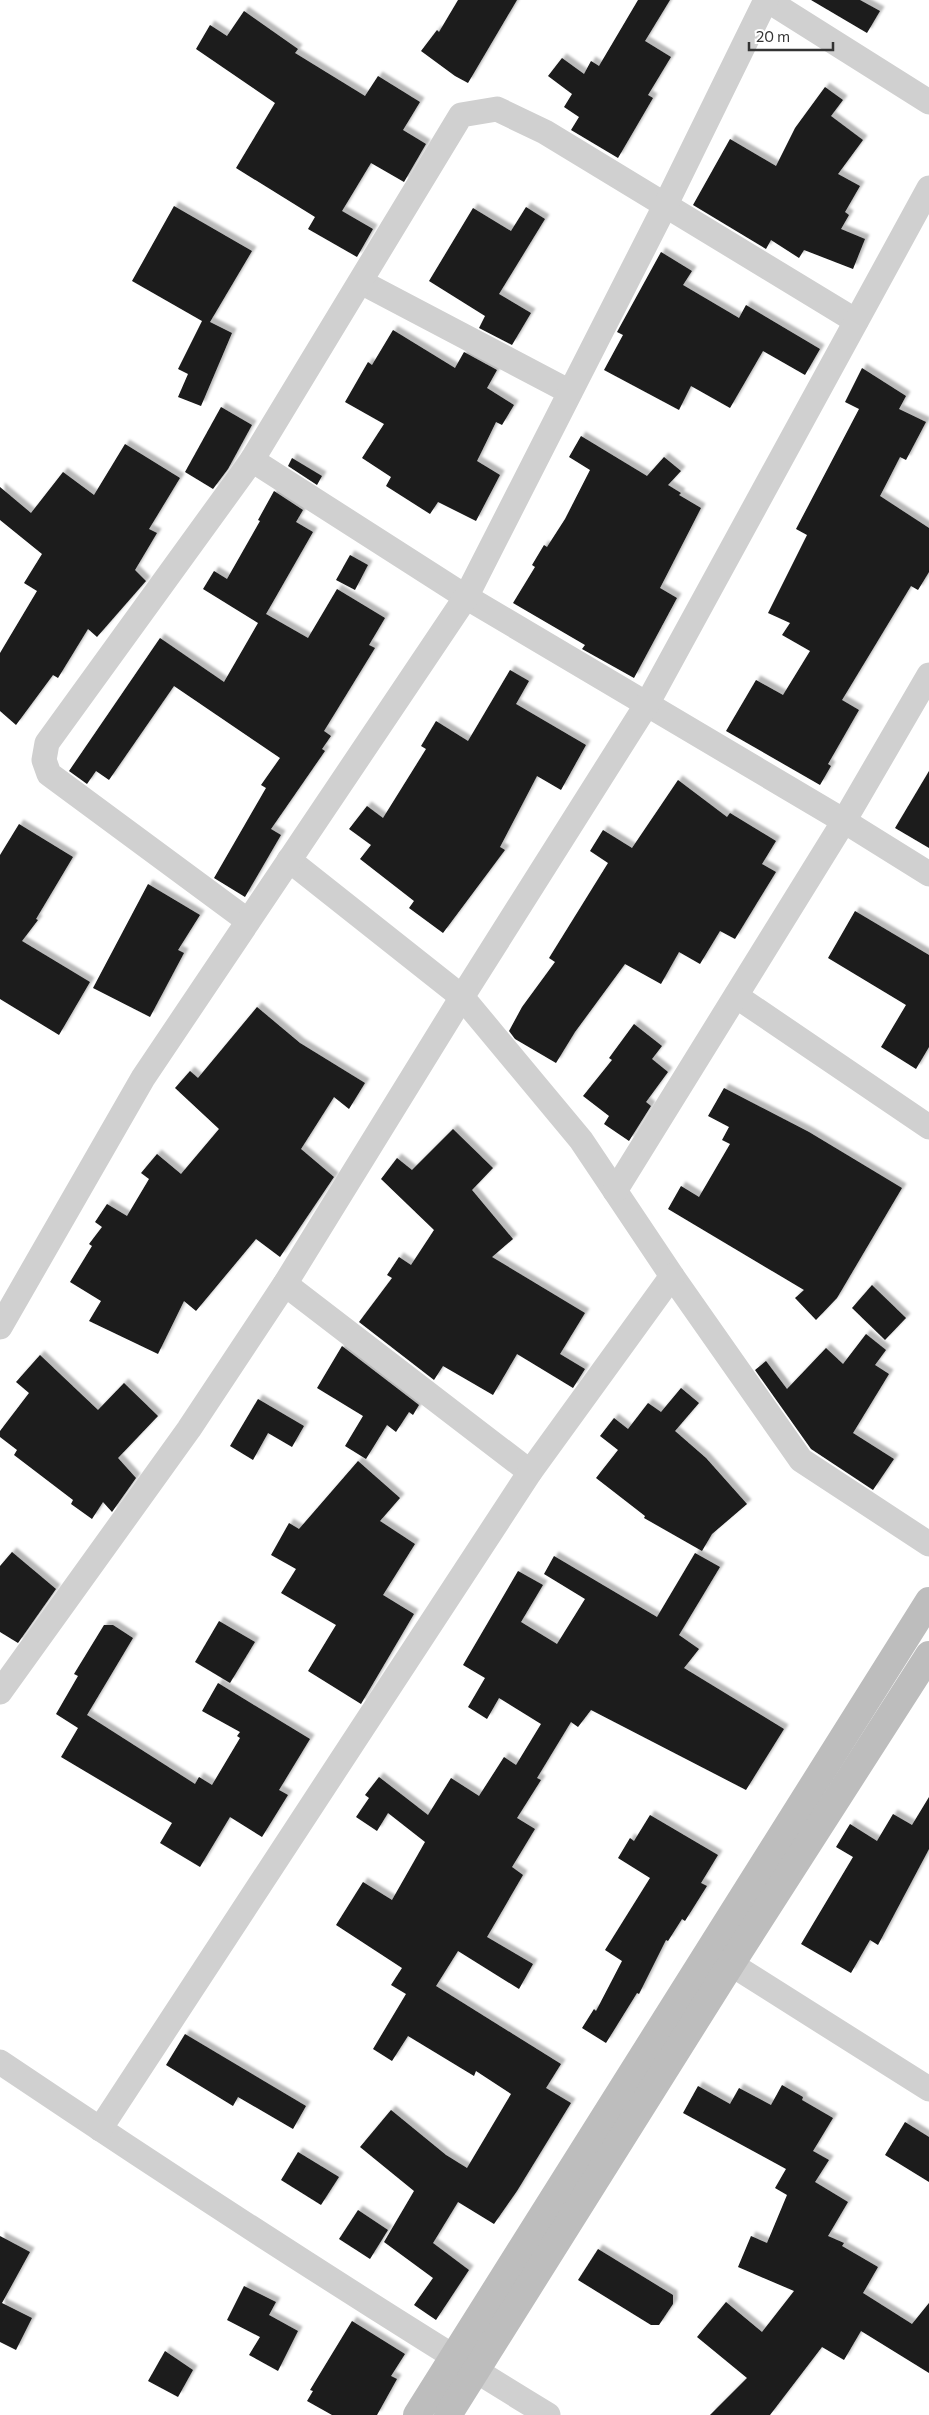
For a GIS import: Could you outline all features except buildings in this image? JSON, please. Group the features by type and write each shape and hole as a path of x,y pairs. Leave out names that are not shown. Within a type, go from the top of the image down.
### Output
{"main road":[{"path":"417,2415 452,2356 929,1601"},
{"path":"448,2415 731,1964 929,1655"}],"street":[{"path":"0,1327 143,1078 466,596 666,206 767,0 929,102"},
{"path":"248,921 49,774 44,760 48,743 252,460 461,116 497,109 544,132 856,321"},
{"path":"0,1692 189,1429 285,1284 462,997 647,704 929,188"},
{"path":"361,282 570,392"},
{"path":"252,460 466,596 844,821 929,874"},
{"path":"615,1191 844,821 929,675"},
{"path":"289,860 462,997 581,1140 672,1276 801,1460 929,1544"},
{"path":"736,996 929,1127"},
{"path":"100,2129 530,1472 672,1276"},
{"path":"285,1284 530,1472"},
{"path":"731,1964 929,2089"},
{"path":"0,2062 100,2129 452,2356 548,2415"}]}
